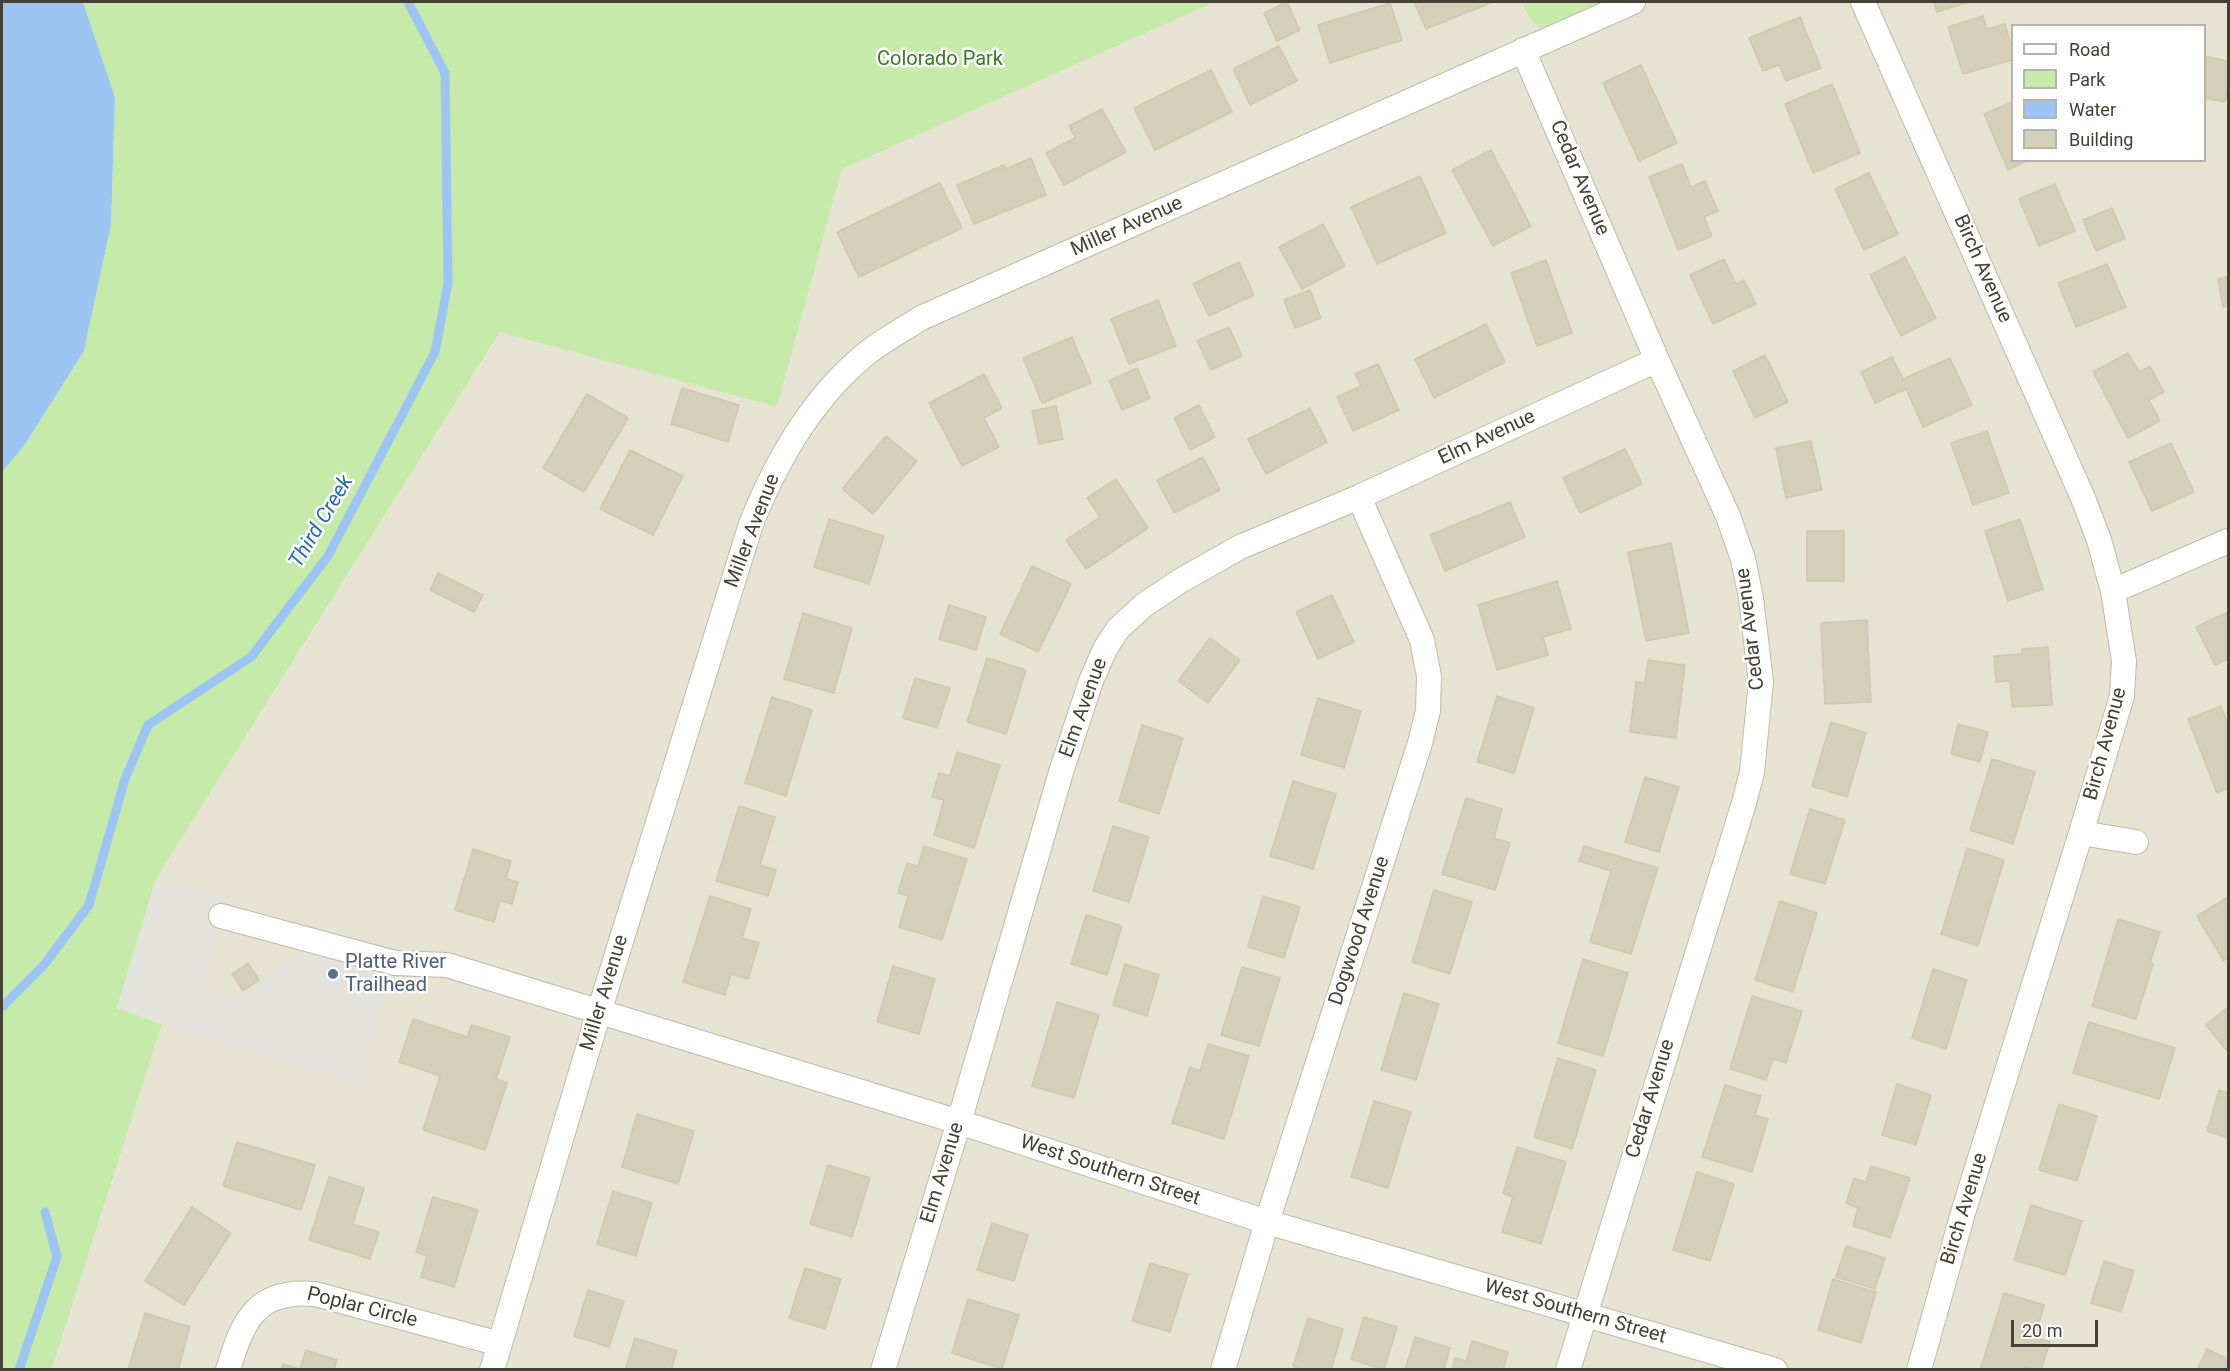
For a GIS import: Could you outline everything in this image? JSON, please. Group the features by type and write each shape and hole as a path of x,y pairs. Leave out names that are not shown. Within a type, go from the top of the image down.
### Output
{"street":[{"name":"Miller Avenue","path":"492,1370 599,1012 751,524 767,484 791,440 810,413 846,371 868,352 921,318 1634,2"},
{"name":"Birch Avenue","path":"1863,2 2083,498 2099,540 2112,591 2124,661 2122,696 1963,1213 1919,1370"},
{"name":"Cedar Avenue","path":"1523,50 1728,516 1743,559 1751,598 1761,682 1752,772 1744,803 1568,1370"},
{"name":"Elm Avenue","path":"883,1370 959,1122 1062,769 1091,681 1105,649 1118,630 1144,605 1180,580 1240,548 1359,497 1658,360"},
{"name":"Dogwood Avenue","path":"1222,1370 1420,743 1428,711 1429,676 1422,640 1359,497"},
{"path":"2112,591 2229,541"},
{"path":"2081,833 2136,842"},
{"name":"West Southern Street","path":"221,916 395,963 447,965 959,1122 1267,1222 1775,1370"},
{"name":"Poplar Circle","path":"228,1370 238,1337 247,1319 259,1307 279,1297 297,1293 315,1294 500,1344"}],"shaded area":[{"path":"1215,2 1522,2 1528,15 1633,2 2228,2 2228,1369 52,1370 162,1024 156,879 501,331 777,407 842,169","holes":["760,466 692,712 616,953"]},
{"name":"Platte River Trailhead","path":"156,879 226,900 201,984 238,1002 314,941 395,963 357,1083 162,1024 117,1008"}],"green space":[{"name":"Colorado Park","path":"83,2 1215,2 842,169 777,407 500,332 156,879 117,1008 162,1024 52,1369 2,1370 2,472 24,446 84,351 111,226 115,97"},
{"path":"1522,2 1633,2 1548,39 1528,15"}],"water":[{"path":"2,2 83,2 115,97 111,225 84,351 24,446 2,472"}],"building":[{"path":"1287,2 1300,30 1277,41 1264,13"},
{"path":"1414,2 1493,2 1426,29"},
{"path":"1934,2 1969,2 1937,12"},
{"path":"1390,3 1402,40 1330,63 1318,25"},
{"path":"1983,16 1987,29 2005,24 2011,45 2011,60 1963,74 1948,27"},
{"path":"1800,17 1821,68 1786,81 1779,65 1763,71 1749,38"},
{"path":"1279,46 1297,81 1250,105 1233,69"},
{"path":"2206,56 2228,61 2228,87 2225,102 2206,98"},
{"path":"1641,65 1677,143 1639,161 1603,83"},
{"path":"1211,70 1232,112 1155,150 1134,108"},
{"path":"1832,84 1860,153 1813,173 1785,104"},
{"path":"2011,102 2011,162 2025,162 2008,170 1984,114"},
{"path":"1102,109 1126,152 1064,185 1046,153 1075,138 1069,126"},
{"path":"1491,150 1531,226 1493,246 1452,170"},
{"path":"1031,158 1046,195 974,224 957,185 1004,165 1006,169"},
{"path":"1682,164 1691,187 1705,181 1718,211 1704,217 1712,236 1678,250 1649,177"},
{"path":"1869,173 1898,234 1864,250 1835,189"},
{"path":"1420,176 1446,233 1377,264 1351,207"},
{"path":"940,183 962,228 859,277 837,232"},
{"path":"2055,184 2075,231 2039,246 2019,199"},
{"path":"2112,208 2125,238 2096,251 2083,220"},
{"path":"1323,224 1345,266 1302,289 1279,247"},
{"path":"1905,257 1936,318 1901,336 1870,275"},
{"path":"1724,259 1736,284 1744,280 1756,304 1713,324 1690,275"},
{"path":"1546,260 1572,333 1537,346 1511,273"},
{"path":"1239,262 1254,295 1209,316 1193,284"},
{"path":"2107,264 2126,307 2076,327 2058,283"},
{"path":"2228,277 2228,306 2223,307 2218,279"},
{"path":"1310,290 1321,318 1295,328 1284,300"},
{"path":"1158,300 1176,346 1129,364 1111,319"},
{"path":"1486,324 1505,362 1434,398 1415,359"},
{"path":"1229,327 1242,356 1211,370 1197,341"},
{"path":"1072,337 1091,383 1042,403 1023,358"},
{"path":"2128,353 2139,372 2150,366 2164,392 2149,400 2160,421 2128,438 2093,372"},
{"path":"1765,355 1788,402 1755,418 1733,371"},
{"path":"1892,357 1903,379 1950,358 1972,405 1923,427 1906,389 1875,403 1861,372"},
{"path":"1378,364 1399,410 1353,431 1337,397 1361,386 1355,374"},
{"path":"1137,368 1150,398 1122,410 1109,381"},
{"path":"984,374 1002,408 984,418 999,447 962,466 929,403"},
{"path":"682,388 739,405 728,442 671,424"},
{"path":"587,394 628,418 584,492 543,468"},
{"path":"1199,405 1215,437 1190,450 1174,418"},
{"path":"1056,406 1063,439 1039,444 1032,411"},
{"path":"1310,408 1327,442 1266,474 1248,439"},
{"path":"1987,431 2009,493 1973,505 1951,443"},
{"path":"886,436 917,461 873,514 842,489"},
{"path":"1811,441 1822,490 1786,498 1776,448"},
{"path":"2171,443 2194,492 2152,511 2129,462"},
{"path":"1625,449 1642,484 1580,513 1563,478"},
{"path":"630,450 683,476 653,535 600,509"},
{"path":"1203,457 1220,490 1174,513 1157,480"},
{"path":"1116,479 1148,528 1086,569 1066,540 1100,517 1087,498"},
{"path":"1510,502 1525,537 1445,571 1430,535"},
{"path":"829,519 884,536 869,584 814,567"},
{"path":"2020,519 2043,589 2008,601 1985,531"},
{"path":"1807,531 1844,531 1844,581 1807,581"},
{"path":"1671,543 1689,633 1646,641 1628,552"},
{"path":"1032,566 1071,584 1038,652 1000,634"},
{"path":"438,573 483,595 474,612 430,590"},
{"path":"1557,581 1571,629 1543,637 1548,655 1497,670 1478,605"},
{"path":"1332,595 1354,642 1318,659 1296,612"},
{"path":"949,605 986,617 976,650 939,639"},
{"path":"2228,612 2228,659 2215,665 2196,627"},
{"path":"803,613 852,628 834,693 784,679"},
{"path":"1867,620 1871,702 1825,704 1821,623"},
{"path":"1210,638 1240,660 1208,703 1178,681"},
{"path":"2048,647 2052,705 2012,707 2010,681 1996,682 1994,656 2022,654 2022,649"},
{"path":"987,658 1026,670 1006,734 967,722"},
{"path":"1648,660 1685,665 1676,738 1630,732 1636,682 1645,683"},
{"path":"915,678 950,688 937,728 903,718"},
{"path":"1497,696 1534,708 1514,773 1477,762"},
{"path":"772,697 812,710 786,796 745,783"},
{"path":"1318,698 1361,711 1344,768 1301,755"},
{"path":"2221,706 2228,725 2228,788 2217,793 2188,719"},
{"path":"1831,722 1866,733 1847,797 1812,786"},
{"path":"1958,724 1988,732 1980,762 1951,754"},
{"path":"1142,725 1183,738 1159,814 1119,801"},
{"path":"957,752 1000,765 974,848 934,835 944,800 932,797 939,773 950,776"},
{"path":"1992,759 2035,772 2013,844 1970,830"},
{"path":"1645,777 1679,787 1659,852 1625,842"},
{"path":"1293,781 1336,794 1313,869 1270,856"},
{"path":"1466,798 1502,809 1494,838 1510,843 1495,890 1442,874"},
{"path":"739,806 775,817 760,865 776,870 768,896 716,881"},
{"path":"1810,809 1845,820 1825,884 1790,874"},
{"path":"1113,826 1149,837 1129,902 1093,891"},
{"path":"924,846 967,859 942,940 899,927 908,896 898,893 907,863 918,866"},
{"path":"1584,846 1658,868 1631,954 1590,942 1611,871 1579,861"},
{"path":"1967,848 2004,860 1978,946 1941,934"},
{"path":"473,849 511,861 506,879 518,882 512,904 500,901 494,922 455,910"},
{"path":"1434,890 1472,902 1450,974 1412,962"},
{"path":"710,896 751,909 742,938 759,943 748,979 731,974 725,995 683,982"},
{"path":"1263,896 1300,907 1284,958 1248,947"},
{"path":"2228,897 2228,958 2224,961 2197,916"},
{"path":"1780,901 1817,913 1793,992 1755,980"},
{"path":"1086,915 1122,926 1107,975 1071,964"},
{"path":"2118,919 2160,932 2136,1019 2092,1006"},
{"path":"1583,959 1628,973 1603,1056 1558,1043"},
{"path":"248,963 259,980 243,991 232,974"},
{"path":"1125,964 1159,975 1147,1016 1113,1005"},
{"path":"893,966 935,979 919,1034 877,1022"},
{"path":"1242,967 1280,978 1259,1046 1221,1035"},
{"path":"1933,969 1967,980 1946,1049 1912,1038"},
{"path":"1404,993 1439,1004 1416,1080 1381,1070"},
{"path":"1752,996 1802,1011 1786,1063 1773,1059 1766,1080 1730,1069"},
{"path":"1057,1002 1099,1015 1074,1098 1032,1086"},
{"path":"2228,1007 2228,1052 2206,1025"},
{"path":"413,1019 467,1037 472,1025 510,1037 496,1079 507,1083 485,1150 423,1130 440,1076 399,1062"},
{"path":"2089,1022 2175,1048 2159,1099 2073,1073"},
{"path":"1208,1044 1249,1056 1224,1139 1172,1123 1190,1067 1200,1071"},
{"path":"1558,1058 1596,1070 1572,1149 1534,1137"},
{"path":"1897,1084 1931,1095 1916,1145 1882,1135"},
{"path":"1725,1085 1761,1096 1755,1115 1768,1119 1752,1172 1702,1157"},
{"path":"2219,1090 2228,1093 2228,1138 2207,1131"},
{"path":"1374,1101 1411,1112 1388,1188 1351,1177"},
{"path":"2059,1104 2097,1116 2077,1181 2039,1170"},
{"path":"637,1114 694,1131 678,1184 622,1167"},
{"path":"237,1142 315,1165 301,1210 223,1186"},
{"path":"1517,1147 1566,1162 1541,1244 1502,1232 1513,1197 1503,1193"},
{"path":"828,1165 870,1178 852,1237 810,1224"},
{"path":"1871,1166 1910,1178 1890,1238 1853,1226 1858,1208 1846,1203 1854,1178 1866,1182"},
{"path":"1697,1172 1734,1184 1710,1261 1673,1250"},
{"path":"329,1177 364,1188 353,1224 379,1232 370,1259 309,1240"},
{"path":"613,1191 652,1203 636,1256 597,1244"},
{"path":"433,1197 478,1210 454,1287 421,1277 427,1256 416,1252"},
{"path":"2031,1205 2082,1221 2065,1275 2014,1260"},
{"path":"192,1207 231,1233 184,1305 145,1281"},
{"path":"992,1223 1028,1235 1014,1281 977,1270"},
{"path":"1846,1246 1885,1258 1875,1289 1836,1277"},
{"path":"2104,1261 2134,1271 2121,1312 2091,1303"},
{"path":"1150,1263 1188,1274 1170,1332 1132,1321"},
{"path":"805,1268 841,1279 825,1329 789,1318"},
{"path":"1833,1279 1876,1292 1861,1343 1818,1330"},
{"path":"588,1290 624,1301 609,1347 574,1336"},
{"path":"2004,1293 2044,1305 2035,1337 2050,1342 2041,1370 2025,1367 2024,1370 1980,1370"},
{"path":"968,1299 1019,1315 1002,1369 952,1353"},
{"path":"145,1313 190,1327 178,1370 128,1370"},
{"path":"1364,1317 1397,1327 1384,1370 1351,1359"},
{"path":"1308,1318 1343,1329 1331,1370 1303,1370 1293,1366"},
{"path":"1415,1337 1450,1348 1444,1370 1405,1370"},
{"path":"635,1338 677,1351 671,1370 625,1370"},
{"path":"1472,1341 1508,1352 1503,1370 1452,1370 1455,1358 1466,1361"},
{"path":"2207,1349 2228,1359 2228,1370 2197,1370"},
{"path":"306,1350 337,1360 334,1370 281,1370 283,1364 300,1369"}],"waterway":[{"name":"Third Creek","path":"2,1007 43,966 89,905 125,779 148,725 251,657 328,556 435,352 448,283 445,73 408,2"},
{"path":"19,1370 57,1257 45,1212"}],"place":[{"name":"Platte River Trailhead","path":"333,974"}]}
